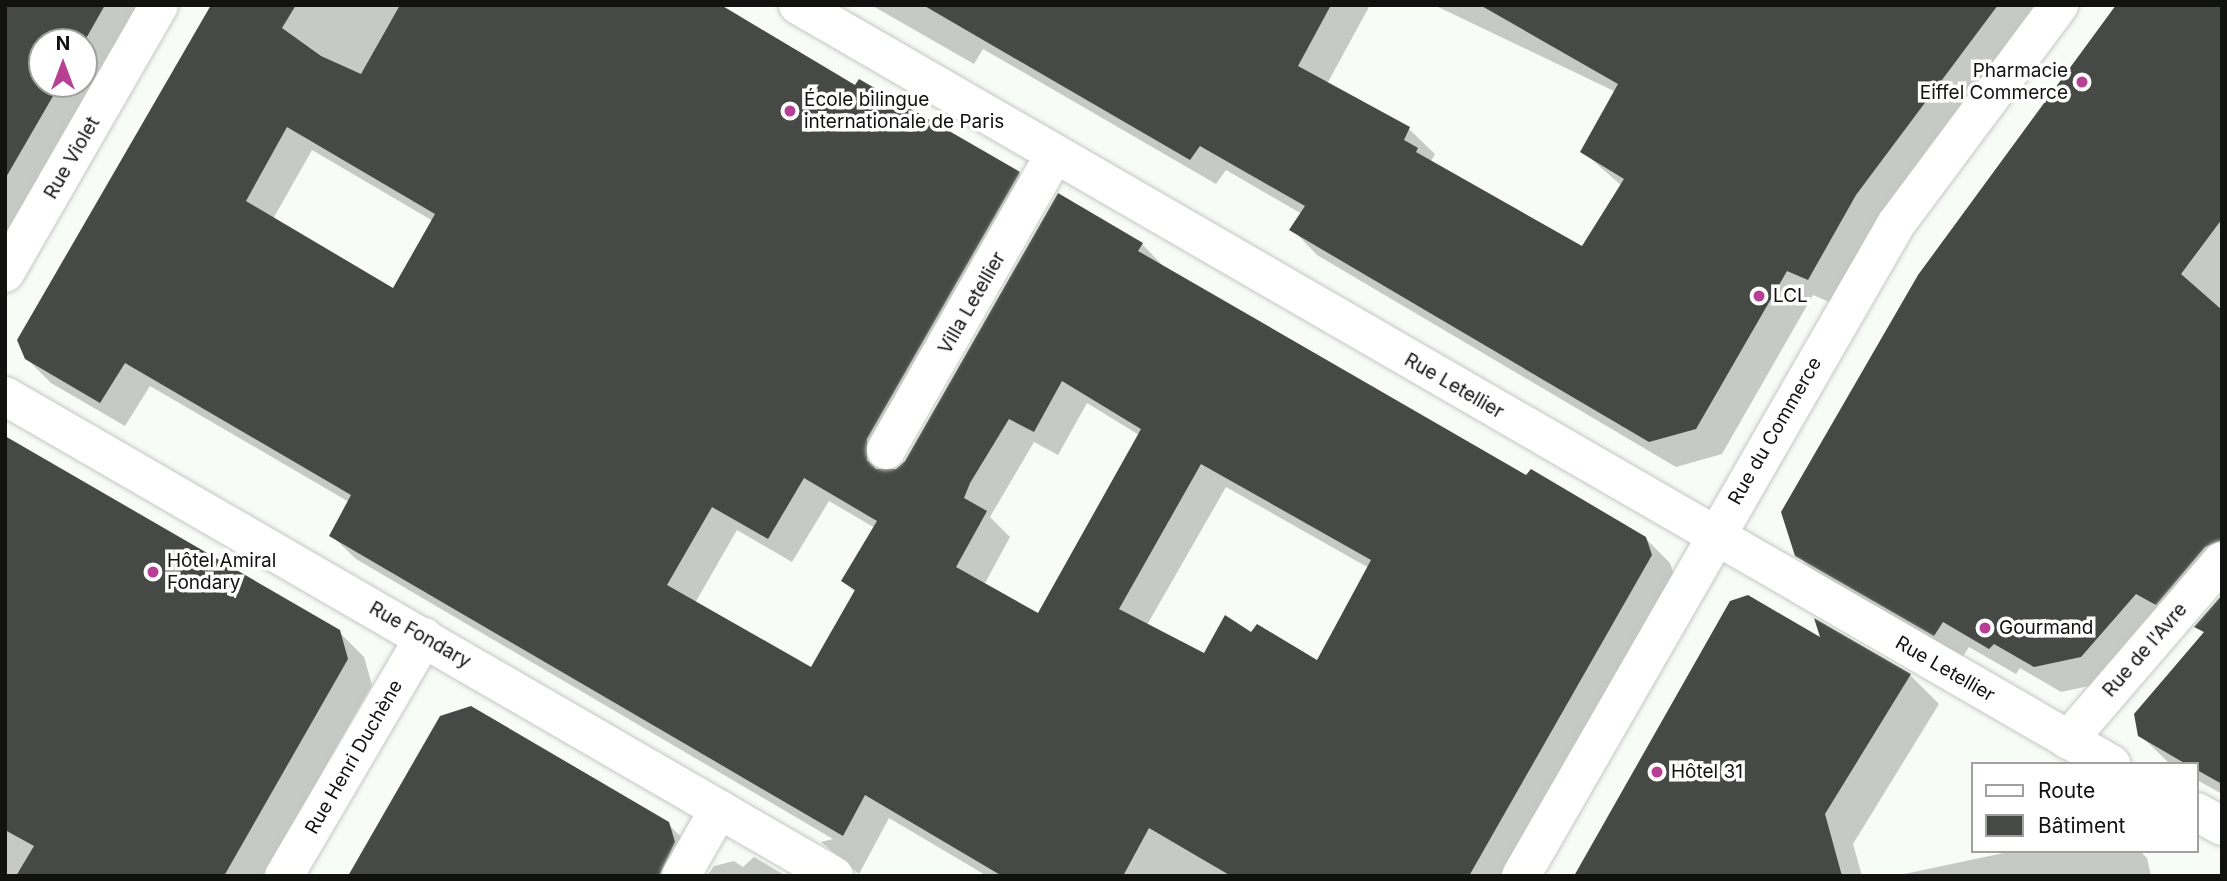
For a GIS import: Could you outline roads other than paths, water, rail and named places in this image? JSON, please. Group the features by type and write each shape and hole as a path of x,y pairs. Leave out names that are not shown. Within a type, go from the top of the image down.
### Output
{"street":[{"name":"Rue Violet","path":"5,274 159,5"},
{"name":"Rue Letellier","path":"798,5 2107,762"},
{"name":"Rue du Commerce","path":"1521,876 1713,536 1896,224 2059,5"},
{"name":"Villa Letellier","path":"886,450 1055,154"},
{"name":"Rue Fondary","path":"5,397 834,876"},
{"name":"Rue de l'Avre","path":"2068,740 2222,561"},
{"name":"Rue Henri Duchène","path":"285,876 424,637"},
{"path":"681,876 719,809"},
{"path":"2199,813 2222,826"}],"place":[{"name":"Pharmacie Eiffel Commerce","path":"2082,82"},
{"name":"École bilingue internationale de Paris","path":"790,111"},
{"name":"LCL","path":"1759,296"},
{"name":"Hôtel Amiral Fondary","path":"153,572"},
{"name":"Gourmand","path":"1985,628"},
{"name":"Hôtel 31","path":"1657,772"}]}
